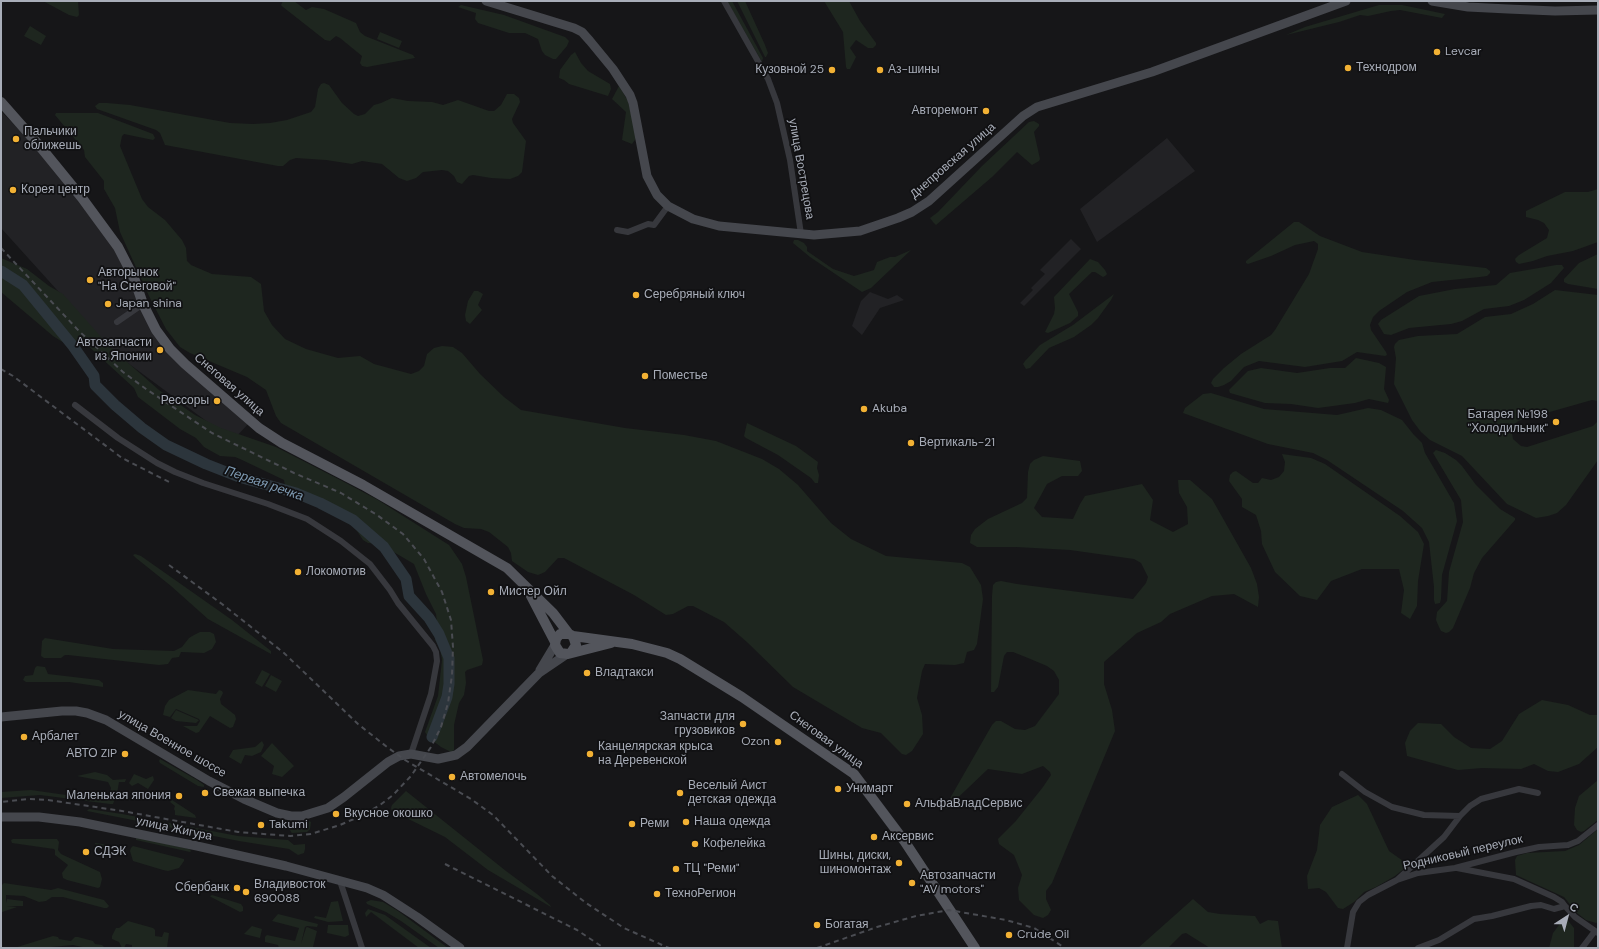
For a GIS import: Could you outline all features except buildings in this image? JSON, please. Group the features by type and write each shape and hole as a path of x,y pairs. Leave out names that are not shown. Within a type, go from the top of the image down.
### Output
{"main road":[{"name":"Днепровская улица","path":"486,1 574,28 582,32 590,41 616,73 630,95 633,103 647,176 657,195 668,206 693,219 719,226 814,235 860,231 912,212 929,200 1023,116 1037,107 1152,72 1346,1"},
{"path":"1432,1 1468,7 1555,11 1598,10"},
{"name":"Снеговая улица","path":"4,105 82,198 118,247 134,278 143,304 156,330 170,349 206,384 259,428 282,443 402,507 507,568 553,613 571,635 654,649 680,659 742,697 854,774 905,842 975,948"},
{"path":"526,586 558,651 569,653 576,645 571,635 560,634 555,643"},
{"name":"Снеговая улица","path":"569,653 618,642"},
{"name":"улица Военное шоссе","path":"538,673 555,643"},
{"name":"улица Военное шоссе","path":"1,717 62,711 87,713 106,720 232,793 273,811 291,816 314,813 328,808 388,762 399,756 410,754 438,758 456,755 466,747 538,673 569,653"},
{"name":"улица Жигура","path":"1,817 39,817 80,822 286,866 340,881 383,895 460,948"}],"street":[{"name":"улица Вострецова","path":"724,1 768,79 777,102 790,160 801,234"},
{"path":"617,230 628,232 648,224 654,225 668,206"},
{"path":"117,322 143,304"},
{"path":"76,405 118,438 157,463 203,483 268,504 307,519 341,541 370,564 398,603 433,646 436,652 437,661 431,694 410,754"},
{"path":"1342,774 1365,792 1399,810 1424,815 1460,816"},
{"path":"1397,880 1444,837 1460,816 1470,806 1481,799 1519,789 1538,794"},
{"name":"Родниковый переулок","path":"1347,948 1353,912 1359,902 1368,895 1397,880 1418,873 1455,868 1539,847 1568,845 1578,841 1598,825"},
{"path":"1455,868 1514,879 1562,902 1575,917 1596,932 1582,948"},
{"path":"340,881 362,948"},
{"path":"1418,948 1439,940 1474,919 1531,906 1541,905 1554,909 1565,906"}],"shaded area":[{"path":"43,1 78,1 79,15 77,17 69,15"},
{"path":"283,1 294,1 306,10 312,7 324,9 356,23 360,32 365,36 413,55 415,58 367,67 362,66 360,63 362,56 336,36 330,41 325,40 283,7 281,5"},
{"path":"727,1 732,1 763,58 762,62"},
{"path":"737,1 745,1 768,53 766,57 765,57"},
{"path":"824,1 849,1 860,21 876,43 873,48 868,48 856,40 850,48 856,57 850,69 847,69 846,67 843,32"},
{"path":"461,5 504,15 565,37 569,41 567,46 556,59 553,59 545,55 542,51 538,39 525,33 509,33 478,23 475,19 476,13 458,7"},
{"path":"1379,5 1402,5 1445,14 1442,18 1400,10 1368,16 1360,15 1339,22 1286,35 1305,27"},
{"path":"30,26 46,36 41,45 24,36"},
{"path":"380,32 402,41 399,48 377,39"},
{"path":"575,52 581,63 588,71 610,84 611,89 608,96 569,84 559,78 560,70"},
{"path":"324,83 329,85 342,103 358,116 365,114 374,105 392,98 408,101 432,102 443,105 458,100 489,111 494,111 501,105 507,94 514,94 519,98 520,102 512,119 513,123 526,141 522,172 518,176 510,179 473,175 469,176 462,184 457,182 454,176 448,171 442,170 423,172 416,178 407,181 399,178 382,164 362,161 352,164 326,160 296,158 290,160 283,166 278,166 165,145 160,133 156,130 97,109 95,106 99,103 130,105 230,123 270,123 287,120 311,112 315,107 318,89 321,84"},
{"path":"619,86 628,101 637,137 632,144 622,140 626,112 612,99"},
{"name":"Авторынок \"На Снеговой\"","path":"1,111 27,138 118,251 156,331 249,423 236,437 217,429 113,352 1,228"},
{"path":"56,113 98,113 153,134 155,138 153,140 124,134 122,136 120,146 142,199 148,207 165,220 182,240 186,248 187,261 191,265 212,274 251,277 261,284 264,311 272,325 285,339 306,349 338,358 360,356 374,364 411,374 419,371 424,366 427,354 434,348 442,346 453,347 462,353 480,374 504,397 521,410 625,428 684,435 716,441 762,459 779,469 798,485 831,523 851,539 886,556 962,563 970,567 981,585 983,599 977,644 974,650 967,652 964,663 955,665 925,664 922,671 917,698 922,715 923,734 912,751 906,755 902,754 881,733 862,728 793,687 724,622 693,606 688,606 673,614 666,615 634,595 564,558 558,558 545,572 538,575 528,572 512,561 511,553 508,547 489,532 481,529 464,528 455,524 281,423 276,416 266,390 247,377 190,353 180,347 166,329 149,296 120,232 115,208 104,189 104,181 85,157 84,150 55,115"},
{"path":"1034,121 1039,124 1034,132 1040,159 1039,161 1032,165 1017,152 992,177 936,225 930,218 938,212 982,166 1029,122"},
{"path":"1167,138 1195,171 1097,242 1080,209"},
{"path":"1598,189 1598,242 1573,251 1547,256 1533,261 1519,264 1516,262 1515,259 1519,255 1547,238 1549,230 1544,223 1526,217 1526,211 1565,192 1588,192"},
{"path":"1294,222 1299,222 1320,236 1362,252 1486,268 1490,271 1490,273 1487,276 1432,282 1407,292 1379,311 1373,317 1370,325 1371,330 1386,352 1387,355 1385,356 1357,352 1342,361 1305,367 1259,361 1244,367 1231,381 1224,385 1214,387 1211,383 1213,379 1224,368 1241,354 1271,335 1309,274 1318,249 1318,244 1314,241 1295,245 1271,256 1248,264 1246,263 1246,261"},
{"path":"1071,239 1081,249 1024,306 1020,303 1033,290 1031,288 1045,274 1040,270"},
{"path":"794,240 804,243 807,247 807,251 833,269 854,276 874,270 877,262 890,257 895,257 911,250 871,288 862,292 810,257 793,243"},
{"path":"1598,254 1598,289 1564,282 1564,279 1579,263"},
{"path":"1,258 27,269 49,286 63,294 110,347 159,390 195,415 221,428 276,447 378,500 449,545 462,564 466,577 483,660 482,665 465,672 466,683 464,695 459,703 454,725 454,750 451,752 441,747 428,737 425,732 438,696 442,660 440,648 435,640 437,623 436,614 414,564 380,544 368,543 363,540 355,528 318,504 289,494 286,492 284,480 240,459 235,457 220,456 204,447 196,438 180,429 138,397 134,388 84,342 81,342 72,348 53,336 1,292"},
{"path":"1090,259 1098,262 1107,274 1103,277 1095,272 1092,272 1069,294 1078,312 1078,316 1070,323 1048,333 1045,332 1054,314 1054,297"},
{"path":"1562,265 1564,268 1551,283 1524,300 1509,306 1484,309 1462,321 1451,324 1409,328 1391,335 1384,334 1378,324 1381,320 1419,296 1455,289 1496,285 1510,273"},
{"path":"1555,290 1598,295 1598,401 1592,400 1518,421 1511,428 1513,439 1521,446 1527,447 1593,426 1598,421 1598,460 1566,505 1557,513 1536,518 1507,504 1462,456 1430,440 1421,432 1412,420 1394,384 1396,358 1394,347 1399,340 1418,336 1457,334 1485,317 1511,314 1533,304"},
{"path":"474,291 478,291 483,294 478,305 482,310 470,324 466,321 465,315 468,301"},
{"path":"870,292 888,299 897,295 904,300 880,308 862,335 852,326 861,301"},
{"path":"1114,294 1098,318 1091,325 1074,337 1049,348 1030,368 1026,369 1023,364 1040,345 1073,325"},
{"path":"1356,358 1379,363 1386,367 1384,389 1389,400 1388,403 1369,399 1355,403 1318,408 1291,404 1265,403 1230,393 1229,390 1248,371 1261,368 1297,373 1330,368 1345,368"},
{"path":"1211,393 1264,409 1337,415 1368,408 1381,410 1402,420 1422,443 1425,453 1454,503 1457,521 1442,575 1440,603 1435,604 1434,600 1429,542 1422,528 1403,511 1327,460 1313,453 1268,444 1183,413 1185,408 1203,394"},
{"path":"747,423 796,446 818,462 818,483 815,483 811,478 778,455 746,438 744,436"},
{"path":"1436,450 1445,453 1456,460 1476,485 1500,509 1515,518 1515,520 1482,558 1474,573 1470,588 1453,628 1446,633 1441,631 1436,620 1437,612 1447,601 1449,572 1463,522 1461,500 1433,453"},
{"path":"1282,454 1311,458 1325,464 1400,516 1418,532 1424,544 1418,581 1417,606 1410,619 1401,613 1404,590 1399,569 1362,569 1331,581 1317,600 1300,596 1275,572 1262,544 1261,531 1256,515 1242,507 1242,499 1229,481 1230,475 1236,471 1253,483 1258,483 1262,478 1271,480 1279,477 1284,471 1285,462"},
{"path":"1043,456 1080,461 1082,471 1078,476 1062,476 1047,484 1034,508 1042,517 1073,519 1085,496 1142,484 1153,500 1150,520 1173,532 1188,524 1187,507 1179,493 1178,480 1190,480 1212,499 1251,568 1257,584 1259,597 1258,607 1234,594 1212,596 1170,614 1161,622 1137,633 1104,662 1104,684 1112,710 1115,731 1052,883 1046,891 1046,899 1051,910 1048,915 1043,918 1034,915 1019,900 1018,888 1022,875 1014,855 999,844 998,839 1015,822 1043,787 1051,775 1050,772 1043,766 1022,774 988,769 946,809 945,807 992,725 996,721 1001,721 1015,729 1025,730 1035,726 1059,694 1059,680 1054,671 1047,666 1013,652 1007,652 1004,656 998,687 994,692 991,692 993,585 996,582 1001,581 1133,599 1146,583 1148,577 1141,563 1134,559 1070,550 1016,547 977,547 970,543 971,535 975,529 988,519 1022,503 1027,498 1028,472 1030,464 1034,460"},
{"path":"135,554 141,556 232,620 271,651 271,654 208,619 171,586 136,558 133,555"},
{"path":"200,632 210,632 214,634 216,642 212,649 204,653 181,652 179,657 172,658 168,664 159,665 68,655 61,658 44,658 41,656 42,641 45,638 113,649 174,651 182,647 189,638"},
{"path":"37,666 45,667 48,674 99,680 103,683 103,687 69,682 26,682 23,680 25,676 33,675"},
{"path":"262,670 270,674 262,687 255,683"},
{"path":"271,675 282,681 276,692 265,686"},
{"path":"188,690 216,694 219,690 222,691 223,693 220,699 221,704 235,715 236,719 233,727 230,728 210,716 199,732 196,733 183,726 197,726 200,721 199,719 176,709 170,717 163,715 165,706 169,700"},
{"path":"1542,700 1568,705 1590,715 1598,715 1598,747 1579,764 1558,772 1548,771 1534,764 1521,769 1482,768 1458,770 1407,756 1405,743 1410,731 1418,723 1441,724 1454,737 1471,748 1490,749 1502,741 1519,714"},
{"path":"176,710 199,720 196,723 176,721 171,718"},
{"path":"262,741 264,745 261,752 252,756 245,755 241,764 229,757 233,750 255,747"},
{"path":"272,743 294,766 282,777 272,774 274,766 261,756"},
{"path":"160,759 197,780 204,785 204,787 198,786 160,763"},
{"path":"95,772 107,775 113,780 126,779 125,782 119,782 117,794 113,804 40,795 1,798 1,792 31,790 107,800 111,788 108,782 77,776"},
{"path":"134,774 146,779 153,776 154,780 148,789 138,783 132,786 129,783"},
{"path":"1598,780 1598,820 1581,832 1577,830 1574,825 1575,808 1579,796"},
{"path":"406,791 537,894 551,907 488,870 445,837 392,811 392,805"},
{"path":"1358,795 1367,804 1389,851 1406,863 1405,868 1395,876 1364,892 1354,902 1343,909 1338,908 1326,892 1319,888 1308,889 1307,876 1317,850 1320,825 1332,807"},
{"path":"172,800 195,815 196,818 175,815 175,806 170,802"},
{"path":"89,809 238,836 288,840 294,845 305,844 305,849 304,853 298,855 289,849 239,841 87,811"},
{"path":"311,822 310,829 307,832 292,833 288,826 289,823"},
{"path":"1598,829 1598,922 1596,923 1586,920 1577,913 1564,897 1516,875 1515,860 1517,856 1527,853 1565,851 1579,845"},
{"path":"136,837 189,849 191,851 136,840"},
{"path":"57,839 59,842 58,850 61,854 100,872 102,879 100,887 98,888 63,878 62,873 68,865 55,855 54,849 12,843 11,840"},
{"path":"95,843 124,847 125,848 122,854"},
{"path":"133,846 184,859 184,861 179,868 168,871 163,870 133,861 130,851"},
{"path":"4,883 51,890 58,888 104,900 109,906 104,908 63,897 52,897 46,901 39,902 24,896 6,895 6,903 7,899 23,901 23,906 6,906 17,907 2,912 1,892 2,885"},
{"path":"212,895 241,904 243,911 240,912 210,896"},
{"path":"1193,899 1208,912 1255,916 1260,924 1268,920 1278,921 1282,948 1210,948 1186,933 1182,934 1168,948 1138,948"},
{"path":"371,900 383,902 398,911 448,948 439,948 401,921 386,912 367,904 366,902"},
{"path":"338,901 343,921 328,922 314,918 315,916 326,918 331,902"},
{"path":"368,909 385,915 431,948 419,948 371,912 366,917 365,913"},
{"path":"278,914 318,924 317,927 307,926 305,927 301,944 307,927 317,931 313,947 279,948 278,945 265,942 265,937 267,935 295,941 299,928 272,921"},
{"path":"1563,918 1566,918 1574,928 1574,948 1549,948 1553,933"},
{"path":"128,921 153,928 155,930 155,936 162,937 164,932 169,933 167,948 132,948 132,945 126,944 124,948 122,948 119,942 112,939 112,936 116,928 119,928"},
{"path":"328,925 348,925 349,935 345,937 327,933"},
{"path":"252,926 262,929 260,938 244,934"},
{"path":"53,936 58,937 59,939 71,941 75,937 78,937 93,941 95,944 102,945 105,948 87,948 73,945 41,948 14,948"}],"waterway":[{"name":"Первая речка","path":"1,271 23,285 73,346 94,376 95,385 115,405 142,428 166,445 206,464 239,477 296,493 320,503 353,520 384,547 406,579 409,596 429,618 439,634 449,658 449,684 447,697 432,737"}],"railway":[{"path":"1,248 79,331 123,372 146,389 212,433 294,473 341,493 377,515 403,534 424,559 442,592 451,620 453,647 452,675 448,703 441,727 431,747 411,776 393,795 380,805 361,816 340,825 311,834 290,836 238,832 122,811 48,800 29,799 1,802"},
{"path":"1,369 13,376 122,458 171,483"},
{"path":"169,565 222,604 284,653 358,724 387,747 405,760 471,799 493,815 552,876 586,903 624,928 669,948"},
{"path":"445,864 577,930 604,948"},
{"path":"817,948 877,927 916,916 949,910 1006,920 1034,928 1065,948"}],"place":[{"name":"Levcar","path":"1437,52"},
{"name":"Технодром","path":"1348,68"},
{"name":"Кузовной 25","path":"832,70"},
{"name":"Аз-шины","path":"880,70"},
{"name":"Авторемонт","path":"986,111"},
{"name":"Пальчики оближешь","path":"16,139"},
{"name":"Корея центр","path":"13,190"},
{"name":"Авторынок \"На Снеговой\"","path":"90,280"},
{"name":"Серебряный ключ","path":"636,295"},
{"name":"Japan shina","path":"108,304"},
{"name":"Автозапчасти из Японии","path":"160,350"},
{"name":"Поместье","path":"645,376"},
{"name":"Рессоры","path":"217,401"},
{"name":"Akuba","path":"864,409"},
{"name":"Батарея №198 \"Холодильник\"","path":"1556,422"},
{"name":"Вертикаль-21","path":"911,443"},
{"name":"Локомотив","path":"298,572"},
{"name":"Мистер Ойл","path":"491,592"},
{"name":"Владтакси","path":"587,673"},
{"name":"Запчасти для грузовиков","path":"743,724"},
{"name":"Арбалет","path":"24,737"},
{"name":"Ozon","path":"778,742"},
{"name":"АВТО ZIP","path":"125,754"},
{"name":"Канцелярская крыса на Деревенской","path":"590,754"},
{"name":"Автомелочь","path":"452,777"},
{"name":"Унимарт","path":"838,789"},
{"name":"Свежая выпечка","path":"205,793"},
{"name":"Веселый Аист детская одежда","path":"680,793"},
{"name":"Маленькая япония","path":"179,796"},
{"name":"АльфаВладСервис","path":"907,804"},
{"name":"Вкусное окошко","path":"336,814"},
{"name":"Наша одежда","path":"686,822"},
{"name":"Реми","path":"632,824"},
{"name":"Takumi","path":"261,825"},
{"name":"Аксервис","path":"874,837"},
{"name":"Кофелейка","path":"695,844"},
{"name":"СДЭК","path":"86,852"},
{"name":"Шины, диски, шиномонтаж","path":"899,863"},
{"name":"ТЦ \"Реми\"","path":"676,869"},
{"name":"Автозапчасти \"AV motors\"","path":"912,883"},
{"name":"Сбербанк","path":"237,888"},
{"name":"Владивосток 690088","path":"246,892"},
{"name":"ТехноРегион","path":"657,894"},
{"name":"Богатая","path":"817,925"},
{"name":"Crude Oil","path":"1009,935"}]}
